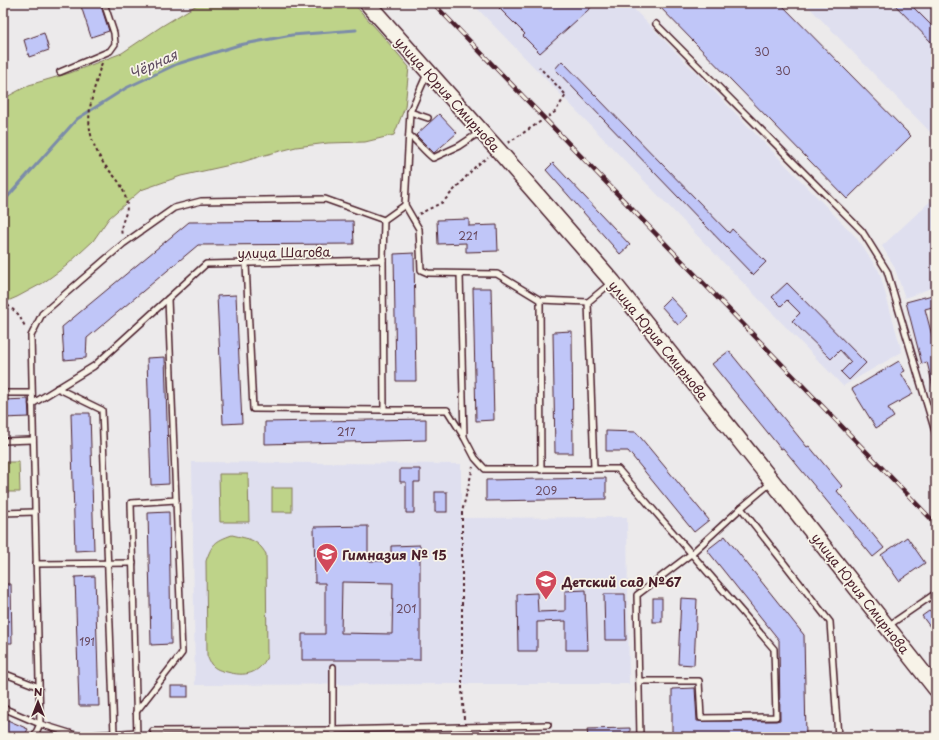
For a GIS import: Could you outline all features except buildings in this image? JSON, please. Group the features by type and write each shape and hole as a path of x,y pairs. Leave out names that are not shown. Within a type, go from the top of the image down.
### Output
{"main road":[{"name":"улица Юрия Смирнова","path":"367,3 482,131 613,282 936,689"}],"lane":[{"path":"60,72 110,51 115,44 114,33 104,3"},
{"path":"656,24 862,230 887,271 936,435"},
{"path":"428,72 410,112 404,205 418,228 421,270 428,273 497,274 540,300 588,302 613,282"},
{"path":"410,112 428,118"},
{"path":"409,135 433,158 459,146 482,131"},
{"path":"34,737 40,724 31,336 42,314 123,244 174,208 201,202 324,200 384,220"},
{"path":"384,220 404,205"},
{"path":"384,220 384,410"},
{"name":"улица Шагова","path":"32,404 94,366 206,264 383,260"},
{"path":"246,264 253,409 447,410 475,458 485,469 618,469 774,649 776,717 701,718 699,681 639,681"},
{"path":"460,274 464,437"},
{"path":"136,712 182,653 168,299"},
{"path":"540,300 541,470"},
{"path":"588,302 594,469"},
{"path":"57,388 102,410 114,734"},
{"path":"3,393 32,393"},
{"path":"3,441 33,440"},
{"path":"640,737 637,595 691,554 772,481"},
{"path":"3,708 40,724 79,736 114,734 137,735 131,503 176,500"},
{"path":"741,508 830,622 838,737"},
{"path":"3,512 35,512"},
{"path":"36,564 133,563"},
{"path":"887,626 936,593"},
{"path":"333,668 333,737"},
{"path":"3,673 39,687"},
{"path":"153,731 333,730 548,725"}],"path":[{"path":"110,51 100,68 89,106 88,120 90,135 102,161 122,188 127,206 120,228 123,244"},
{"path":"3,301 18,314 31,336"},
{"path":"464,726 462,688 462,512 475,458"}],"shaded area":[{"path":"472,3 628,3 855,236 879,271 902,352 843,386"},
{"path":"805,3 936,3 936,138"},
{"path":"936,196 936,286 905,298 894,266 882,246"},
{"name":"Гимназия № 15","path":"192,462 461,464 461,684 195,685"},
{"name":"Детский сад №67","path":"627,517 629,684 463,684 463,518"}],"green space":[{"path":"200,3 353,3 409,67 405,107 394,135 365,142 328,143 296,147 239,163 181,176 141,190 109,218 93,241 66,266 43,283 3,303 3,99 29,85 70,73 122,53"},
{"path":"3,462 19,462 20,492 3,492"},
{"path":"219,474 248,474 249,522 220,522"},
{"path":"272,488 292,488 292,512 272,512"},
{"path":"232,535 256,542 266,554 267,657 264,663 256,671 245,674 218,670 211,664 207,655 206,561 212,547 218,541"}],"waterway":[{"name":"Чёрная","path":"3,202 77,119 126,88 177,64 239,45 292,35 356,30"}],"railway":[{"path":"433,3 936,524"}],"place":[{"name":"Гимназия № 15","path":"327,574"},
{"name":"Детский сад №67","path":"546,600"}]}
